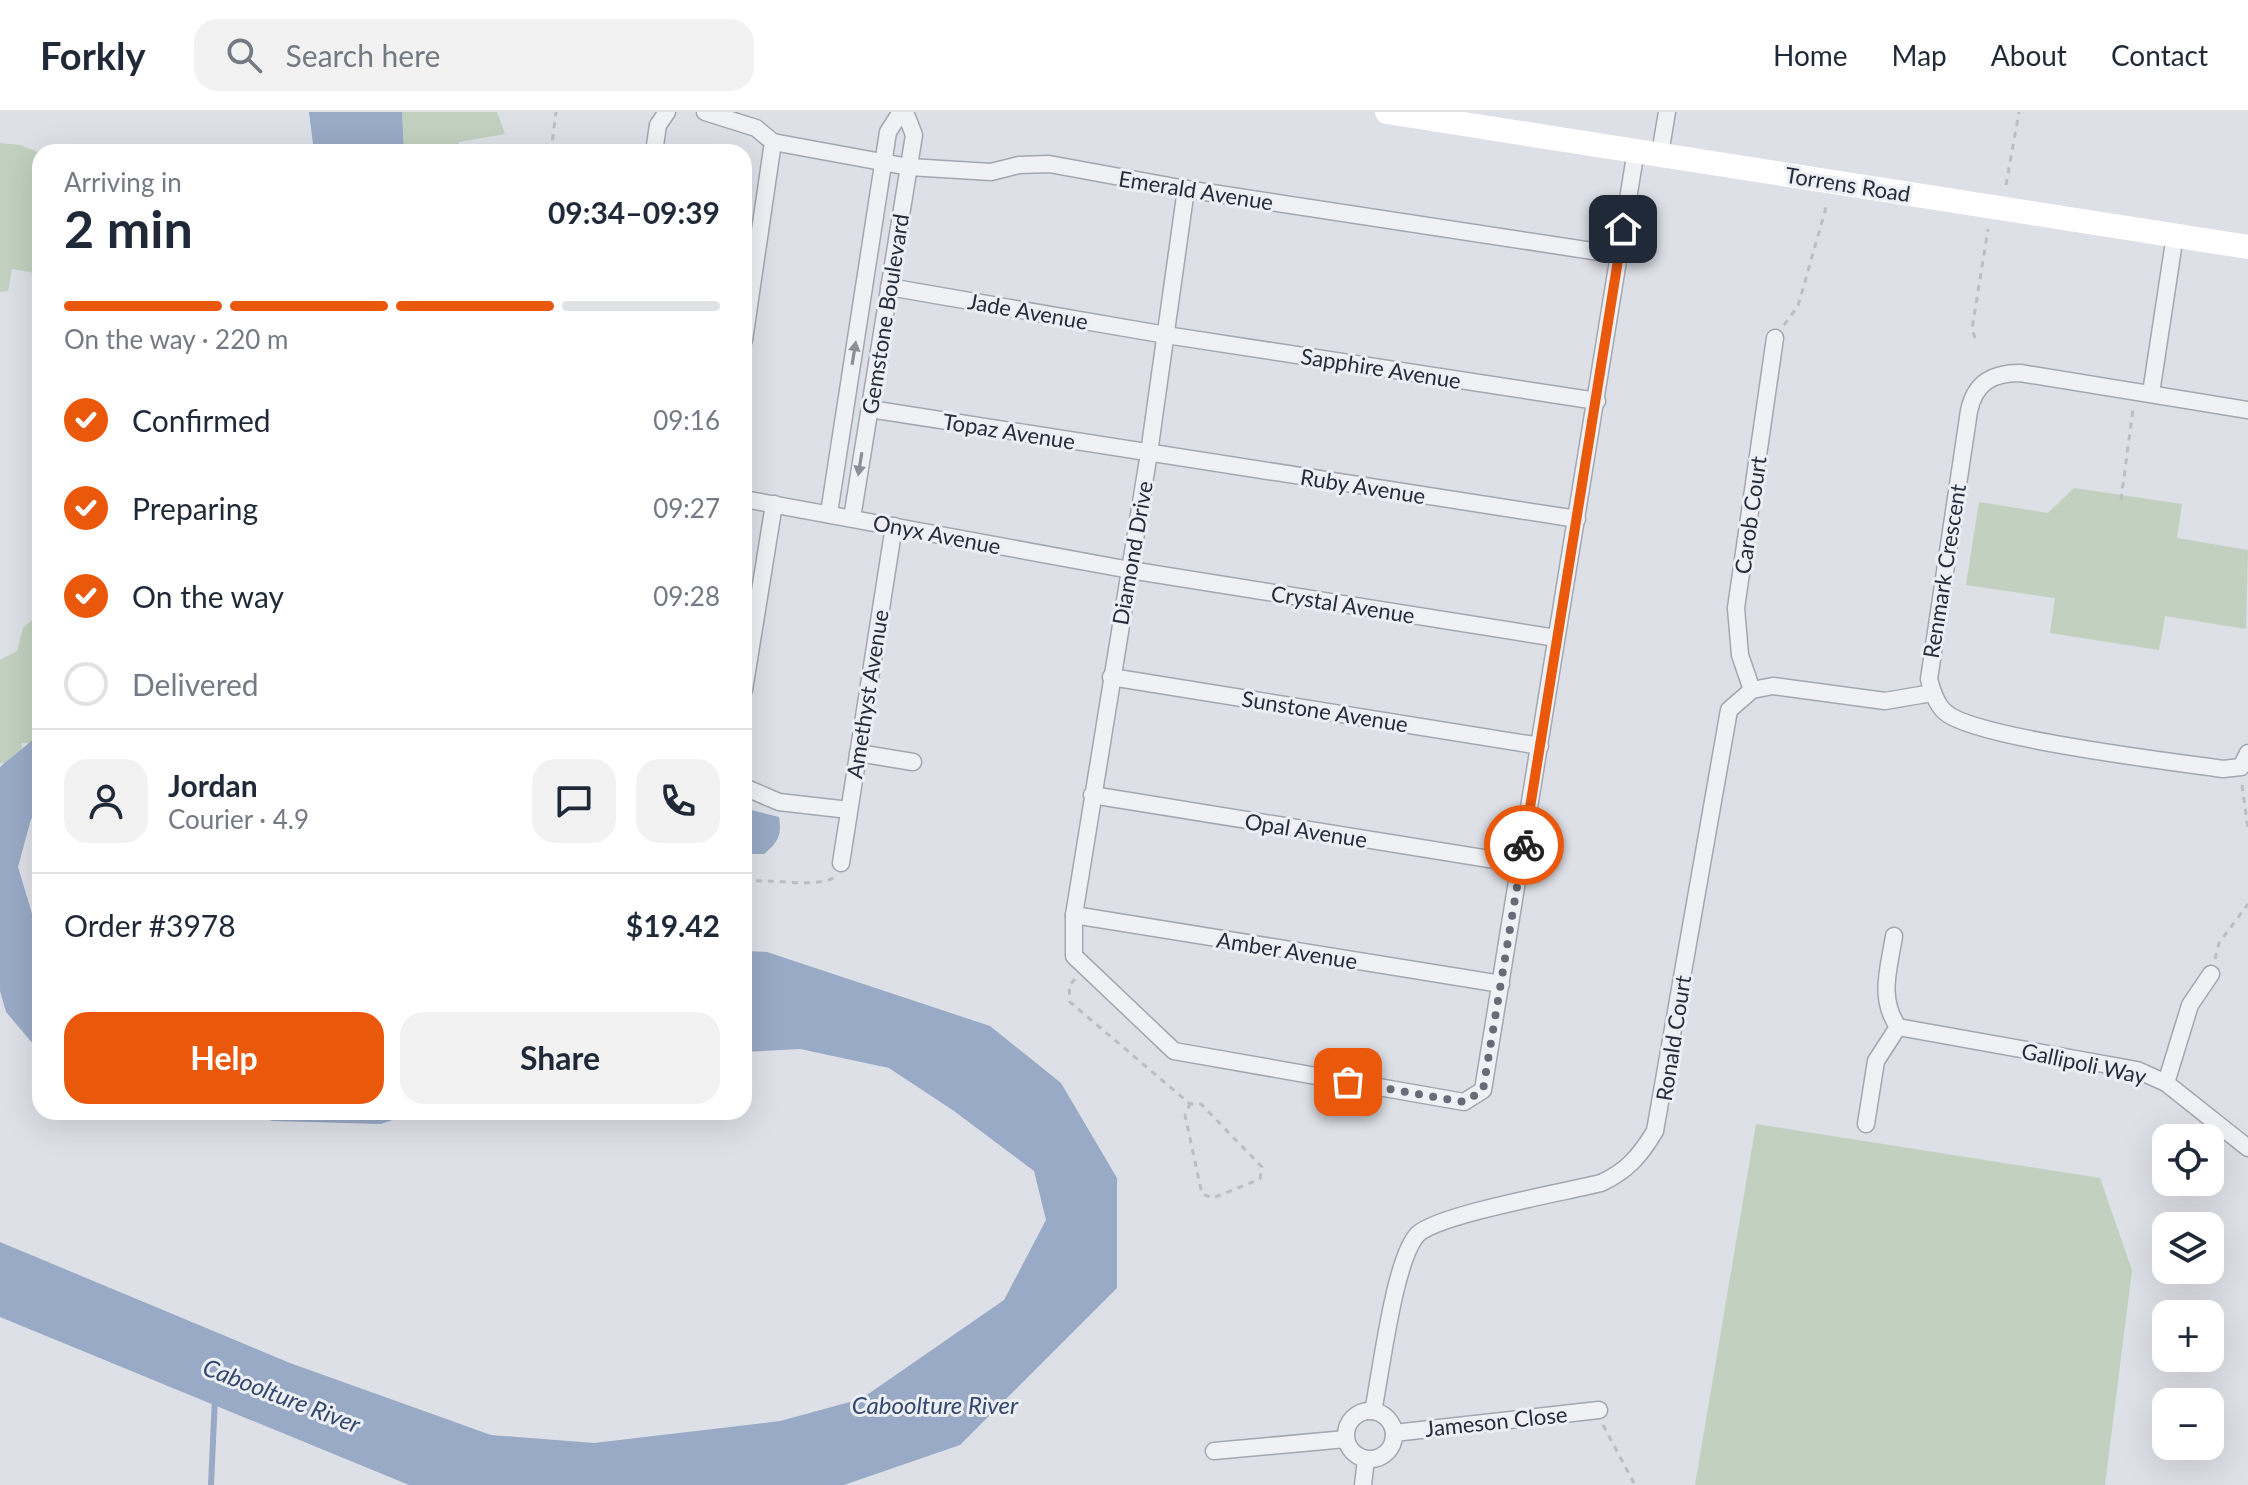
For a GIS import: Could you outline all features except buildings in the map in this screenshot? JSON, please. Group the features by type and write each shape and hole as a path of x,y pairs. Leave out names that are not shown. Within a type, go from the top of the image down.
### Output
{"main road":[{"name":"Torrens Road","path":"1387,112 2248,247"},
{"name":"Torrens Road","path":"1424,112 1449,121"}],"street":[{"path":"655,144 658,125 667,112"},
{"name":"Emerald Avenue","path":"705,112 756,128 773,142 909,167 991,172 1019,165 1049,164 1186,189 1619,255"},
{"name":"Gemstone Boulevard","path":"829,513 888,132 903,112 914,135 852,518"},
{"path":"1660,154 1667,112"},
{"path":"752,285 773,142"},
{"path":"1087,968 1174,1051 1464,1102 1483,1090 1636,150"},
{"name":"Diamond Drive","path":"1087,968 1074,956 1074,915 1149,453 1186,189"},
{"path":"2151,393 2175,235"},
{"name":"Jade Avenue","path":"889,287 1166,335"},
{"name":"Sapphire Avenue","path":"1166,335 1597,401"},
{"name":"Carob Court","path":"1752,690 1740,655 1736,608 1775,338"},
{"name":"Renmark Crescent","path":"1932,693 1930,657 1972,397 1987,379 2005,373 2248,410"},
{"name":"Topaz Avenue","path":"870,409 1149,453"},
{"name":"Ruby Avenue","path":"1149,453 1577,519"},
{"name":"Onyx Avenue","path":"752,500 1130,570"},
{"path":"752,640 774,504"},
{"name":"Amethyst Avenue","path":"841,863 894,526"},
{"name":"Crystal Avenue","path":"1130,570 1556,638"},
{"name":"Sunstone Avenue","path":"1111,677 1540,746"},
{"path":"1752,690 1773,686 1885,701 1932,693 1945,712 1965,724 2001,734 2223,769 2244,760"},
{"name":"Ronald Court","path":"1373,1411 1402,1263 1418,1235 1444,1220 1601,1183 1624,1172 1641,1155 1655,1131 1724,725 1729,710 1752,690"},
{"path":"858,753 913,762"},
{"path":"752,790 779,802 849,810"},
{"name":"Opal Avenue","path":"1092,795 1520,864"},
{"name":"Amber Avenue","path":"1074,915 1501,984"},
{"path":"1866,1124 1876,1061 1898,1027 1887,1010 1886,990 1894,936"},
{"path":"2166,1083 2190,1005 2211,974"},
{"name":"Gallipoli Way","path":"1898,1027 2137,1070 2166,1083 2248,1148"},
{"name":"Jameson Close","path":"1394,1433 1599,1410"},
{"path":"1373,1411 1387,1418 1394,1433 1386,1453 1366,1459 1351,1450 1346,1439 1351,1421 1361,1413 1373,1411"},
{"path":"1214,1451 1346,1439"},
{"path":"1363,1485 1366,1459"}],"path":[{"path":"552,144 556,112"},
{"path":"2006,185 2019,112"},
{"path":"1775,338 1798,306 1827,204"},
{"path":"1975,338 1972,329 1988,229"},
{"path":"2121,500 2133,409"},
{"path":"2244,760 2248,829"},
{"path":"752,880 832,880 841,863"},
{"path":"2211,974 2219,943 2248,904"},
{"path":"1087,968 1069,986 1070,1002 1190,1104 1201,1104 1262,1167 1260,1179 1213,1198 1202,1194 1185,1115 1190,1104"},
{"path":"1599,1410 1607,1435 1635,1485"}],"green space":[{"path":"402,112 497,112 505,134 459,144 404,144"},
{"path":"0,143 32,150 32,273 12,269 8,291 0,292"},
{"path":"2074,488 2182,504 2177,538 2248,550 2246,629 2165,616 2159,650 2050,633 2055,598 1966,585 1979,502 2048,513"},
{"path":"32,620 32,743 21,743 23,753 11,764 0,763 0,660 17,651 23,628"},
{"path":"1756,1124 2100,1178 2132,1270 2105,1485 1695,1485"}],"water":[{"path":"309,112 402,112 404,144 313,144"},
{"path":"32,741 32,818 18,867 32,913 32,1043 6,1012 0,991 0,767"},
{"path":"752,810 779,817 778,838 764,854 752,854"},
{"name":"Caboolture River","path":"752,951 767,952 990,1026 1061,1083 1117,1178 1117,1288 960,1445 844,1485 409,1485 0,1317 0,1242 290,1363 491,1435 594,1443 780,1421 861,1399 1004,1300 1046,1220 1034,1171 954,1111 889,1068 800,1049 752,1052"},
{"path":"269,1120 393,1120 381,1124"}],"waterway":[{"path":"211,1485 215,1397"}],"way so far":[{"path":"1348,1082 1464,1102 1483,1090 1524,845"}],"route":[{"path":"1524,845 1623,229"}]}
